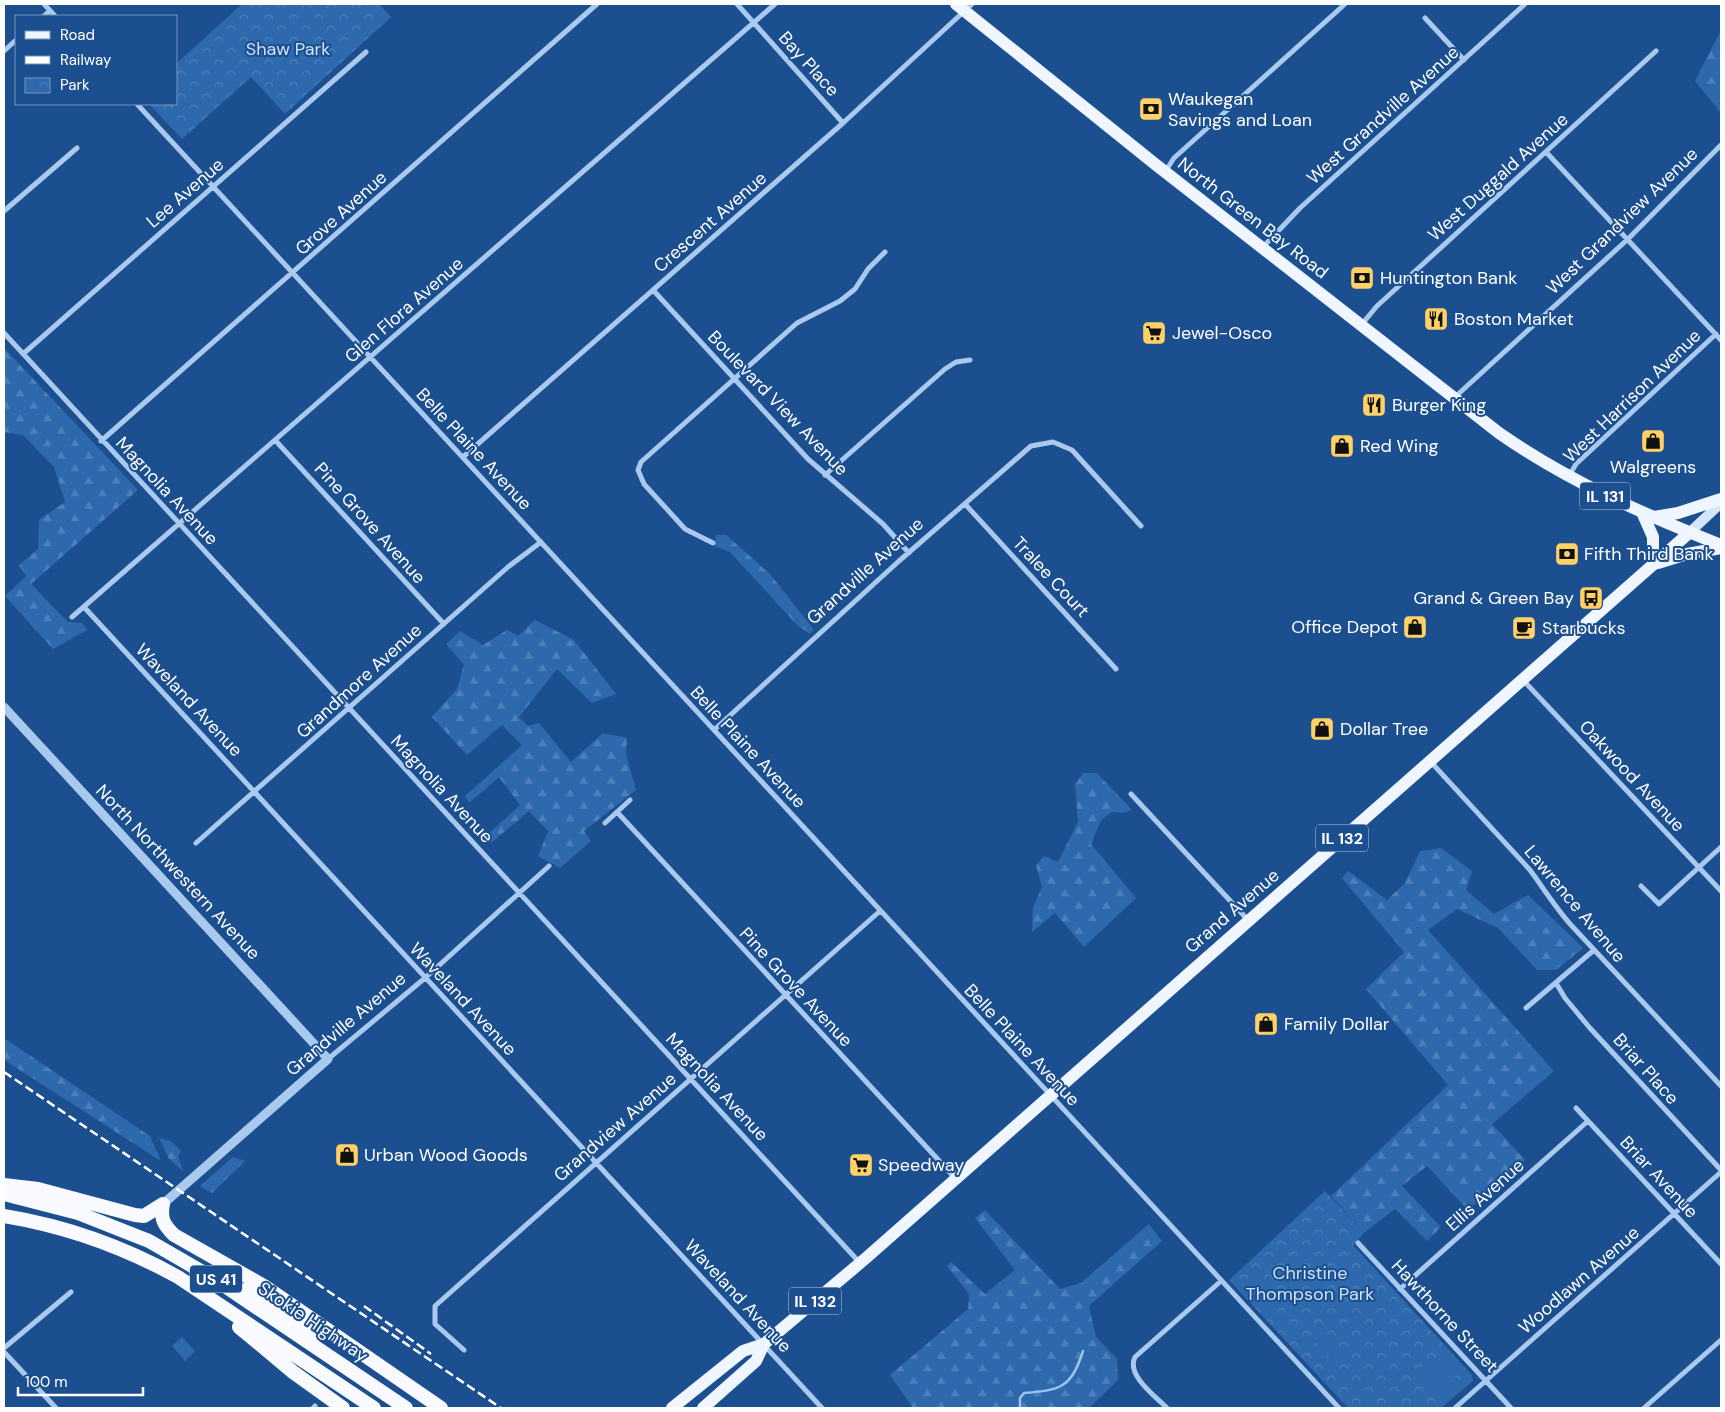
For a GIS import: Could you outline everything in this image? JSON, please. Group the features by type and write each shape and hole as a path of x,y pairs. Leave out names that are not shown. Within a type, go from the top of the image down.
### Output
{"highway":[{"path":"4,1185 38,1189 135,1215 144,1216 162,1204"},
{"name":"Skokie Highway","path":"4,1194 78,1213 149,1241 213,1278 406,1408"},
{"path":"162,1204 163,1224 174,1235 264,1286 441,1408"},
{"name":"US 41","path":"4,1216 48,1224 92,1238 150,1261 178,1277 374,1408"},
{"path":"149,1241 181,1253 210,1267 415,1391"},
{"path":"178,1277 293,1372 342,1408"}],"main road":[{"name":"North Green Bay Road","path":"964,6 1165,172 1510,441 1568,477 1721,547"},
{"path":"1721,499 1678,513 1648,515 1653,537 1653,564 1721,547"},
{"name":"Grand Avenue","path":"672,1408 743,1351 764,1344 861,1263 1721,503"},
{"name":"Grand Avenue","path":"703,1408 756,1361 764,1344"}],"street":[{"path":"44,4 54,15"},
{"name":"Grove Avenue","path":"101,441 294,274 598,4"},
{"name":"Bay Place","path":"737,4 843,123"},
{"name":"Glen Flora Avenue","path":"72,617 775,4"},
{"path":"1165,172 1174,158 1345,4"},
{"name":"West Grandville Avenue","path":"1262,248 1300,208 1525,4"},
{"name":"Crescent Avenue","path":"463,457 843,123 964,6"},
{"path":"45,15 50,11"},
{"path":"1425,18 1464,60"},
{"path":"4,51 15,41"},
{"name":"West Duggald Avenue","path":"1361,325 1377,306 1656,51"},
{"name":"Lee Avenue","path":"22,354 366,52"},
{"name":"Belle Plaine Avenue","path":"138,105 1339,1408"},
{"name":"West Grandview Avenue","path":"1454,398 1628,239 1721,145"},
{"path":"4,211 77,148"},
{"path":"1546,152 1721,340"},
{"path":"713,543 698,537 677,521 644,484 638,470 645,456 797,323 840,301 855,289 868,269 884,252"},
{"name":"Boulevard View Avenue","path":"653,290 786,436 825,475 883,524 909,553"},
{"name":"Magnolia Avenue","path":"4,333 101,441 180,524 861,1263"},
{"name":"West Harrison Avenue","path":"1568,477 1576,464 1716,334"},
{"path":"825,475 945,369 956,362 970,360"},
{"name":"Pine Grove Avenue","path":"275,440 444,624"},
{"name":"Grandville Avenue","path":"714,730 964,504 1027,449 1041,442 1054,442 1072,450 1141,526"},
{"name":"Tralee Court","path":"964,504 1116,669"},
{"name":"Grandmore Avenue","path":"196,843 508,567 541,542"},
{"name":"Waveland Avenue","path":"84,607 822,1408"},
{"name":"Oakwood Avenue","path":"1523,679 1721,891"},
{"name":"North Northwestern Avenue","path":"4,708 328,1059"},
{"name":"Lawrence Avenue","path":"1430,761 1530,870 1543,886 1553,904 1594,950 1721,1086"},
{"path":"1132,794 1248,920"},
{"path":"605,823 630,800"},
{"name":"Pine Grove Avenue","path":"617,812 956,1179"},
{"path":"1641,886 1659,904 1721,847"},
{"name":"Grandville Avenue","path":"162,1204 328,1059 425,978 549,866"},
{"name":"Grandview Avenue","path":"464,1350 435,1324 435,1306 880,911"},
{"path":"1526,1008 1594,950"},
{"name":"Briar Place","path":"1556,982 1565,998 1589,1027 1721,1171"},
{"name":"Briar Avenue","path":"1576,1108 1721,1264"},
{"name":"Ellis Avenue","path":"1400,1289 1588,1121"},
{"name":"Woodlawn Avenue","path":"1455,1408 1676,1215 1721,1171"},
{"name":"Hawthorne Street","path":"1358,1243 1511,1408"},
{"path":"1167,1408 1134,1372 1132,1362 1135,1357 1221,1281"},
{"path":"4,1348 71,1292"},
{"path":"1644,1408 1721,1340"},
{"path":"4,1352 56,1408"}],"green space":[{"name":"Shaw Park","path":"242,4 379,4 391,17 285,114 251,77 182,139 150,105 178,105 178,62"},
{"path":"1721,30 1721,113 1695,81"},
{"path":"4,348 138,490 31,584 68,622 82,623 87,630 53,649 5,596 26,576 19,565 38,549 39,520 65,502 54,467 23,435 4,432"},
{"path":"716,535 726,535 770,574 814,630 810,634 797,625 730,552 715,546"},
{"path":"535,620 574,640 616,694 592,703 557,669 519,717 528,726 539,723 571,762 603,733 627,738 626,754 636,790 584,831 591,841 560,868 538,856 548,831 529,811 491,843 484,838 520,805 499,777 469,803 465,796 522,745 502,725 467,755 432,717 457,689 464,665 446,644 460,631 483,645 507,630 518,636"},
{"path":"1083,773 1097,773 1132,810 1122,813 1112,812 1101,820 1091,844 1136,898 1084,947 1055,913 1032,932 1033,908 1042,887 1036,865 1044,856 1058,862 1078,822 1075,785"},
{"path":"1441,848 1472,871 1466,890 1494,914 1528,895 1583,948 1556,970 1537,970 1498,928 1457,909 1428,930 1554,1071 1492,1124 1525,1160 1468,1210 1427,1166 1402,1186 1441,1227 1427,1241 1395,1209 1364,1233 1331,1196 1448,1085 1366,989 1404,952 1342,878 1348,871 1387,900 1405,883 1420,851"},
{"path":"4,1038 150,1136 161,1161 4,1060"},
{"path":"159,1138 171,1141 181,1151 178,1156 183,1171 169,1159"},
{"path":"233,1157 245,1161 212,1193 200,1186"},
{"name":"Christine Thompson Park","path":"1325,1191 1364,1233 1353,1245 1472,1375 1473,1381 1441,1408 1348,1408 1229,1280"},
{"path":"985,1210 1060,1289 1081,1283 1149,1224 1162,1241 1089,1306 1096,1337 1117,1359 1118,1380 1089,1408 913,1408 890,1375 968,1309 969,1294 947,1266 951,1262 985,1294 1015,1270 975,1218"},
{"path":"1322,1329 1342,1350 1332,1360 1312,1338"},
{"path":"182,1337 195,1351 185,1361 172,1346"},
{"path":"1435,1358 1450,1368 1456,1384 1439,1399 1425,1394 1419,1378 1425,1364"}],"waterway":[{"path":"1020,1408 1020,1398 1024,1393 1056,1388 1069,1380 1079,1363 1083,1351"}],"railway":[{"path":"4,1072 501,1408"},
{"path":"364,1306 431,1354"}],"place":[{"name":"Waukegan Savings and Loan","path":"1151,109"},
{"name":"Huntington Bank","path":"1362,278"},
{"name":"Boston Market","path":"1436,319"},
{"name":"Jewel-Osco","path":"1154,333"},
{"name":"Burger King","path":"1374,405"},
{"name":"Walgreens","path":"1653,441"},
{"name":"Red Wing","path":"1342,446"},
{"name":"Fifth Third Bank","path":"1567,554"},
{"name":"Grand & Green Bay","path":"1591,598"},
{"name":"Office Depot","path":"1415,627"},
{"name":"Starbucks","path":"1524,628"},
{"name":"Dollar Tree","path":"1322,729"},
{"name":"Family Dollar","path":"1266,1024"},
{"name":"Urban Wood Goods","path":"347,1155"},
{"name":"Speedway","path":"861,1165"}]}
